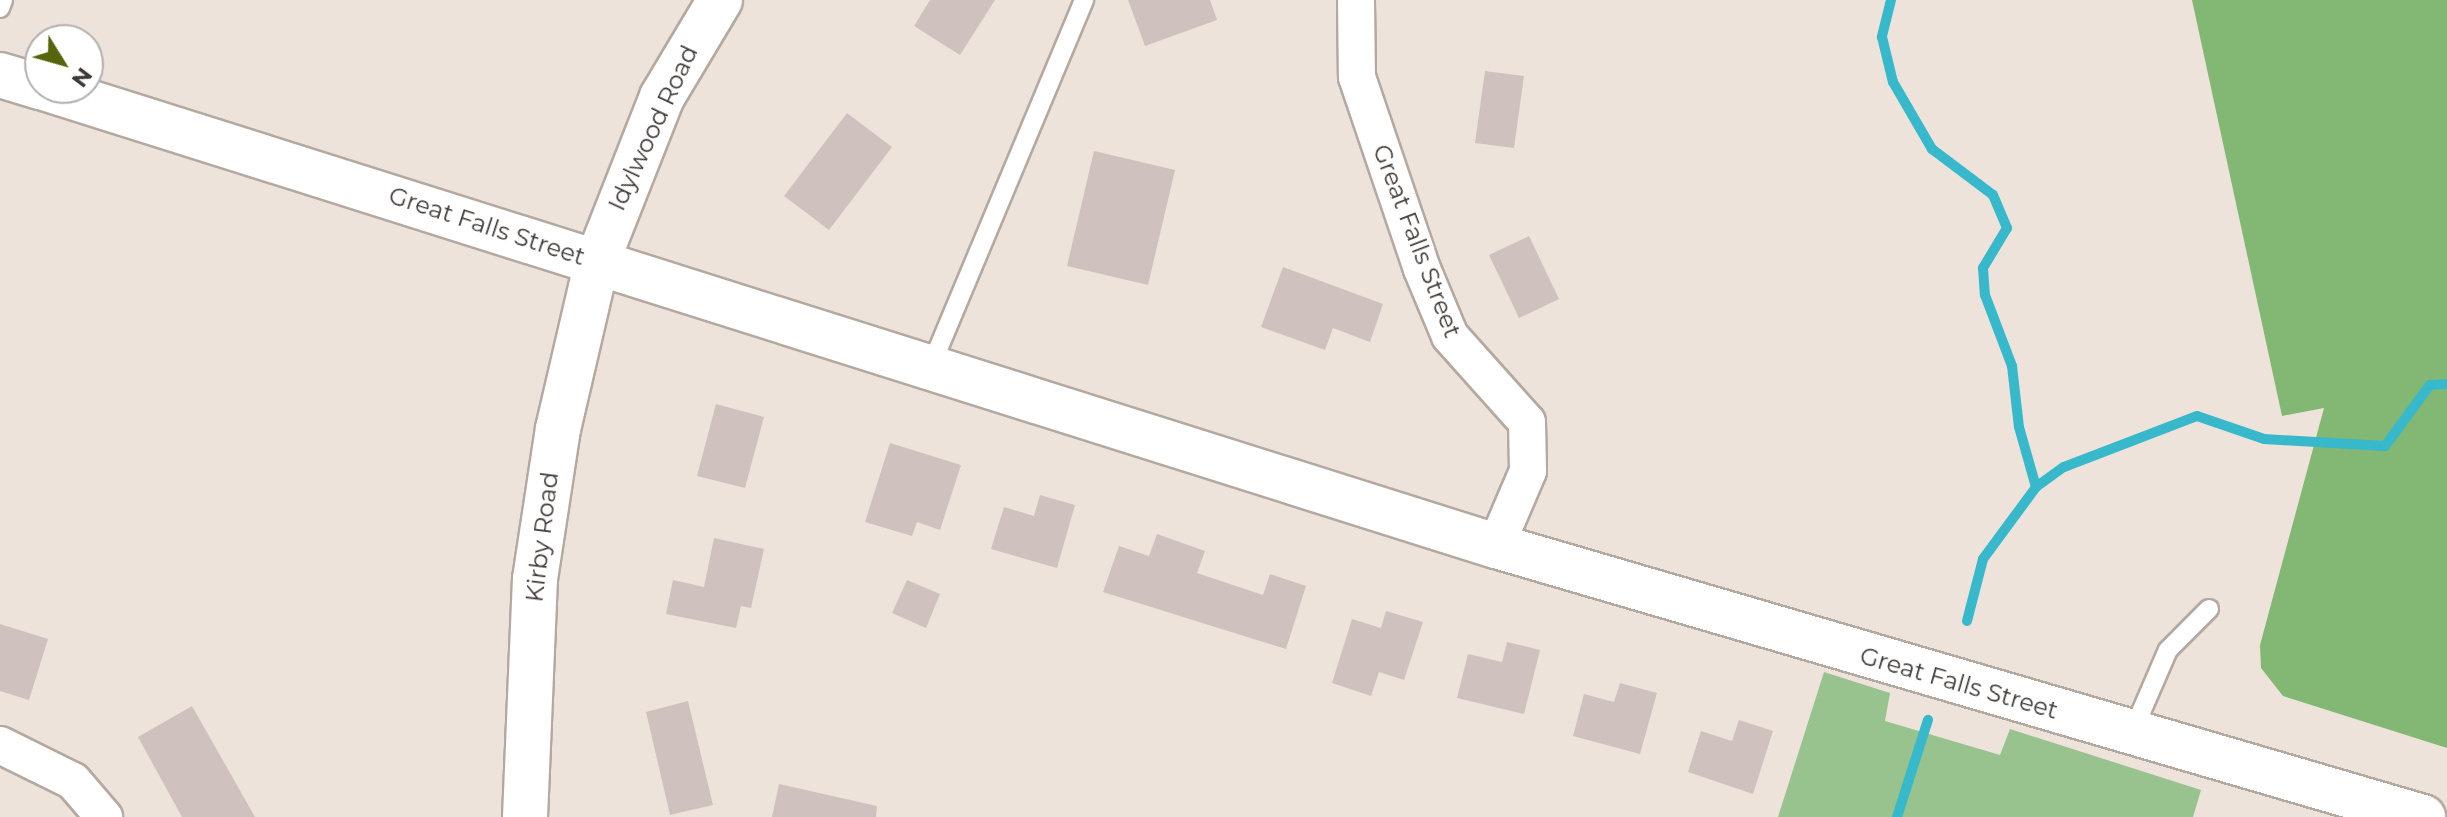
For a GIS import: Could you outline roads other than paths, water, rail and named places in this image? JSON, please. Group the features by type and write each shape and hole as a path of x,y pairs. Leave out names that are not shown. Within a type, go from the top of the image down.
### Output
{"main road":[{"name":"Idylwood Road","path":"597,262 662,97 720,0"},
{"name":"Great Falls Street","path":"0,75 24,82"},
{"name":"Great Falls Street","path":"96,104 1496,546 2423,817"},
{"name":"Kirby Road","path":"525,817 535,579 549,475 597,262"}],"street":[{"name":"Great Falls Street","path":"1356,0 1357,77 1428,283 1465,358 1527,422 1528,471 1496,546"},
{"path":"0,745 73,781 104,817"}],"lane":[{"path":"0,8 3,0"},
{"path":"931,366 1084,0"},
{"path":"2132,733 2168,650 2209,609"}],"waterway":[{"path":"1891,0 1882,37 1893,82 1932,149 1993,195 2007,228 1983,268 1985,295 2012,366 2019,427 2036,487"},
{"path":"1967,621 1983,559 2036,487 2064,467 2197,416 2264,439 2385,446 2430,385 2447,384"},
{"path":"1897,817 1928,720"}]}
